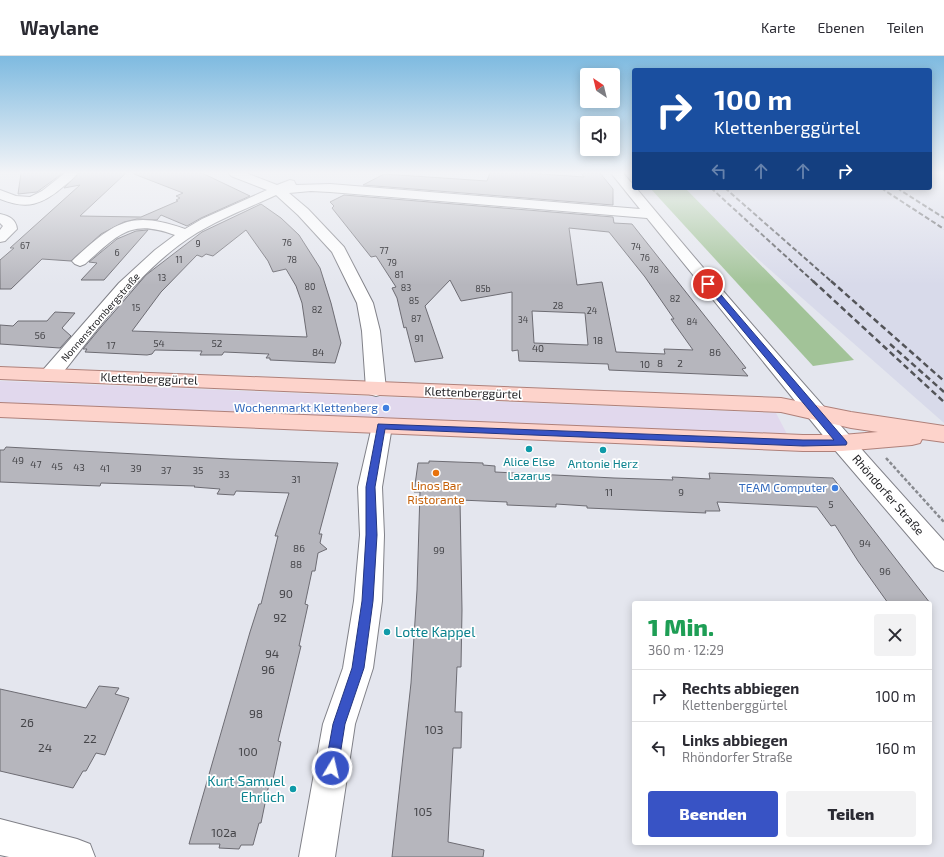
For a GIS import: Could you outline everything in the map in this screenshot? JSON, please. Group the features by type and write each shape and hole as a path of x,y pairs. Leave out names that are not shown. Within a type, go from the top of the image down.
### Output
{"main road":[{"name":"Klettenberggürtel","path":"0,373 781,405 851,420 944,434"},
{"name":"Klettenberggürtel","path":"0,410 803,443 842,443 944,434"}],"street":[{"path":"0,238 10,229 7,221 1,218 10,210"},
{"name":"Nonnenstrombergstraße","path":"50,375 141,270 170,245 230,210"},
{"path":"301,210 339,250 365,303 372,331 376,389"},
{"path":"604,210 650,214"},
{"name":"Rhöndorfer Straße","path":"647,210 842,443 944,559"},
{"path":"80,261 118,229 128,224 154,224 187,234"},
{"path":"317,857 339,724 358,668 368,601 372,535 370,487 382,426"},
{"path":"0,837 77,857"}],"path":[{"path":"886,458 944,522"}],"shaded area":[{"path":"707,210 944,210 944,423 735,239"},
{"name":"Wochenmarkt Klettenberg","path":"0,381 776,413 788,436 0,403"}],"green space":[{"path":"670,210 707,210 854,360 813,366"}],"building":[{"path":"52,210 86,210 80,216 141,217 156,210 218,210 187,226 161,215 157,220 137,219 124,222 101,234 71,261 42,259 11,289 0,289 0,260 14,248 10,248"},
{"path":"248,210 270,210 281,218 299,235 320,268 341,343 335,363 270,360 270,358 266,358 269,354 224,352 222,355 200,355 202,351 155,350 152,354 147,355 85,352 87,349 83,349 146,275 202,232","holes":["246,230 268,261 273,272 286,269 296,286 302,303 307,337 132,331 161,292 197,255 202,257 206,254 213,256"]},
{"path":"334,210 532,210 613,217 614,223 632,224 746,368 742,369 748,376 609,370 608,364 519,361 518,350 512,351 512,292 461,301 450,280 425,306 443,358 415,362 406,327 404,328 397,298 392,288 396,287 376,256 371,257","holes":["569,228 609,232 645,277 674,319 671,319 693,350 664,349 665,354 616,352 602,282 577,285","532,311 585,313 588,345 534,343"]},
{"path":"148,230 104,280 81,280 97,263 89,262 117,239 136,231"},
{"path":"55,312 75,313 62,328 71,336 60,348 0,344 0,325 13,326 18,321 47,321"},
{"path":"6,447 230,459 338,463 319,534 322,534 320,543 327,549 318,553 315,571 312,571 305,604 308,605 299,646 301,646 278,741 281,742 272,784 269,784 261,823 259,823 253,845 241,845 239,849 219,848 220,844 189,844 250,632 259,604 261,604 278,536 275,536 289,493 236,491 234,495 217,494 220,489 194,487 195,486 101,483 100,486 0,482 0,450 4,450"},
{"path":"429,461 483,463 483,465 495,466 495,472 614,478 673,480 672,477 710,479 709,473 833,478 928,601 887,601 835,525 831,526 817,507 717,502 720,511 705,511 706,513 587,508 587,506 556,504 556,507 507,505 507,502 460,500 462,610 461,667 457,667 455,712 462,712 461,748 453,748 448,842 484,850 483,857 392,857 411,683 417,590 420,492 414,492 418,463 429,463"},
{"path":"99,686 119,688 115,694 129,698 105,755 96,753 86,771 83,771 73,788 0,771 0,689 86,708"}],"railway":[{"path":"736,210 814,282"},
{"path":"750,210 832,282"},
{"path":"915,210 944,229"},
{"path":"932,210 944,218"},
{"path":"813,281 944,402"},
{"path":"831,281 944,381"},
{"path":"890,344 944,392"}],"place":[{"name":"Wochenmarkt Klettenberg","path":"386,408"},
{"name":"Alice Else Lazarus","path":"529,449"},
{"name":"Antonie Herz","path":"603,450"},
{"name":"Linos Bar Ristorante","path":"436,473"},
{"name":"TEAM Computer","path":"835,488"},
{"name":"Lotte Kappel","path":"387,632"},
{"name":"Kurt Samuel Ehrlich","path":"293,789"}],"route":[{"path":"332,768 339,724 358,668 368,601 372,535 370,487 382,426 803,443 842,443 708,284"}]}
